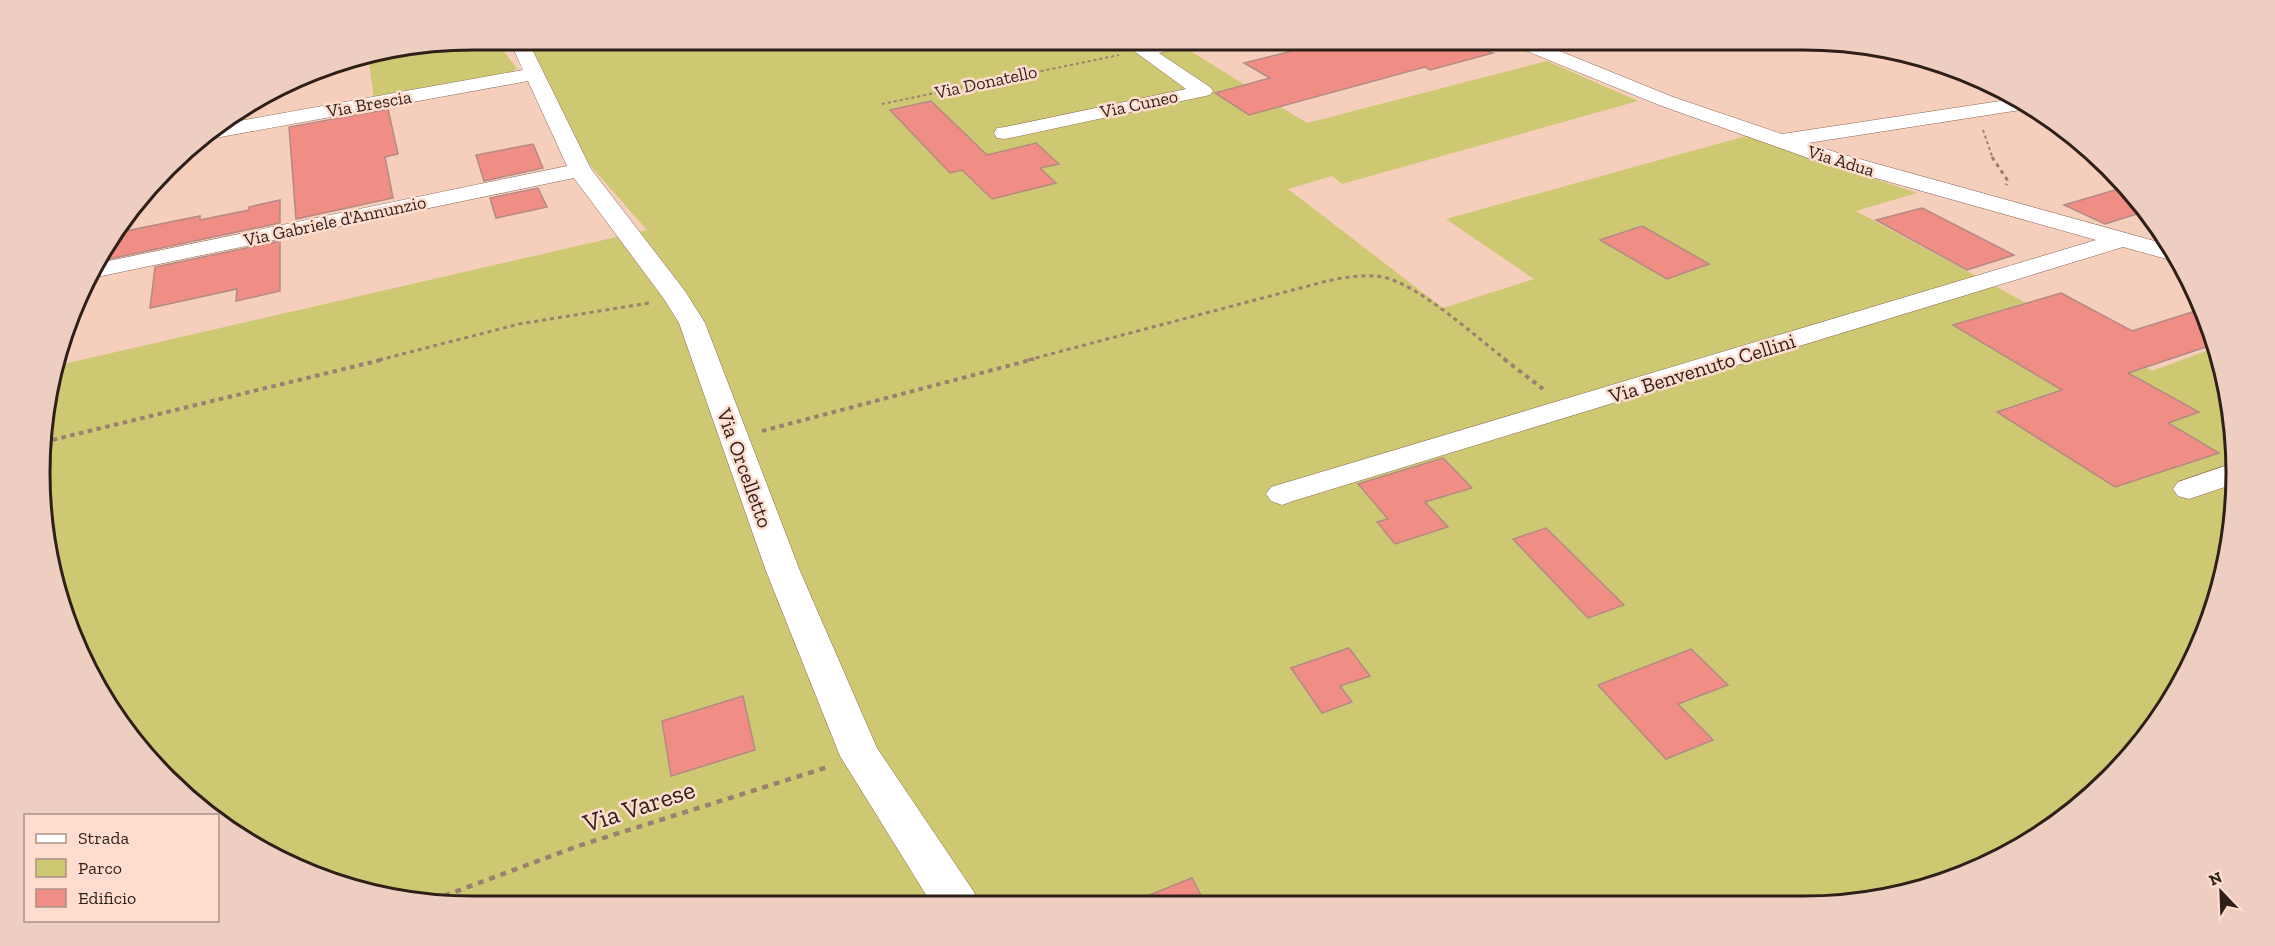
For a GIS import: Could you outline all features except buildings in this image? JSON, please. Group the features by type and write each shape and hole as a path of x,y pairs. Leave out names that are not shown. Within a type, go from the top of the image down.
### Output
{"street":[{"name":"Via Orcelletto","path":"523,50 579,170 680,304 699,341 783,571 860,756 951,896"},
{"path":"1143,51 1147,50"},
{"name":"Via Adua","path":"1544,50 1659,98 1778,141 1885,175 2162,251"},
{"name":"Via Cuneo","path":"1005,133 1203,90 1143,51"},
{"name":"Via Brescia","path":"225,130 534,74"},
{"path":"1778,141 2013,105"},
{"name":"Via Gabriele d'Annunzio","path":"102,270 579,170"},
{"name":"Via Benvenuto Cellini","path":"1282,494 2121,240"},
{"path":"2189,489 2226,476"}],"path":[{"name":"Via Donatello","path":"882,104 1143,51"},
{"path":"1966,113 1983,130 1994,162 2008,181 2002,190"},
{"path":"735,439 1327,281 1361,275 1395,279 1413,289 1568,408"},
{"path":"51,440 330,373 519,324 644,303 680,304"},
{"name":"Via Varese","path":"444,896 578,846 860,756"}],"green space":[{"path":"445,50 503,50 517,69 503,75 374,100 369,63 390,58"},
{"path":"532,50 1189,50 1307,123 1547,61 1638,101 1342,184 1332,176 1288,189 1443,308 1534,279 1446,219 1746,136 1917,193 1856,211 2152,371 2208,352 2222,418 2226,473 2222,528 2211,583 2193,635 2169,685 2138,731 2081,791 2037,825 1989,853 1912,882 1857,893 1830,896 445,896 390,888 337,874 261,840 215,809 155,752 137,731 106,685 72,609 64,583 53,528 50,501 50,445 64,364 647,230 589,164"}]}
